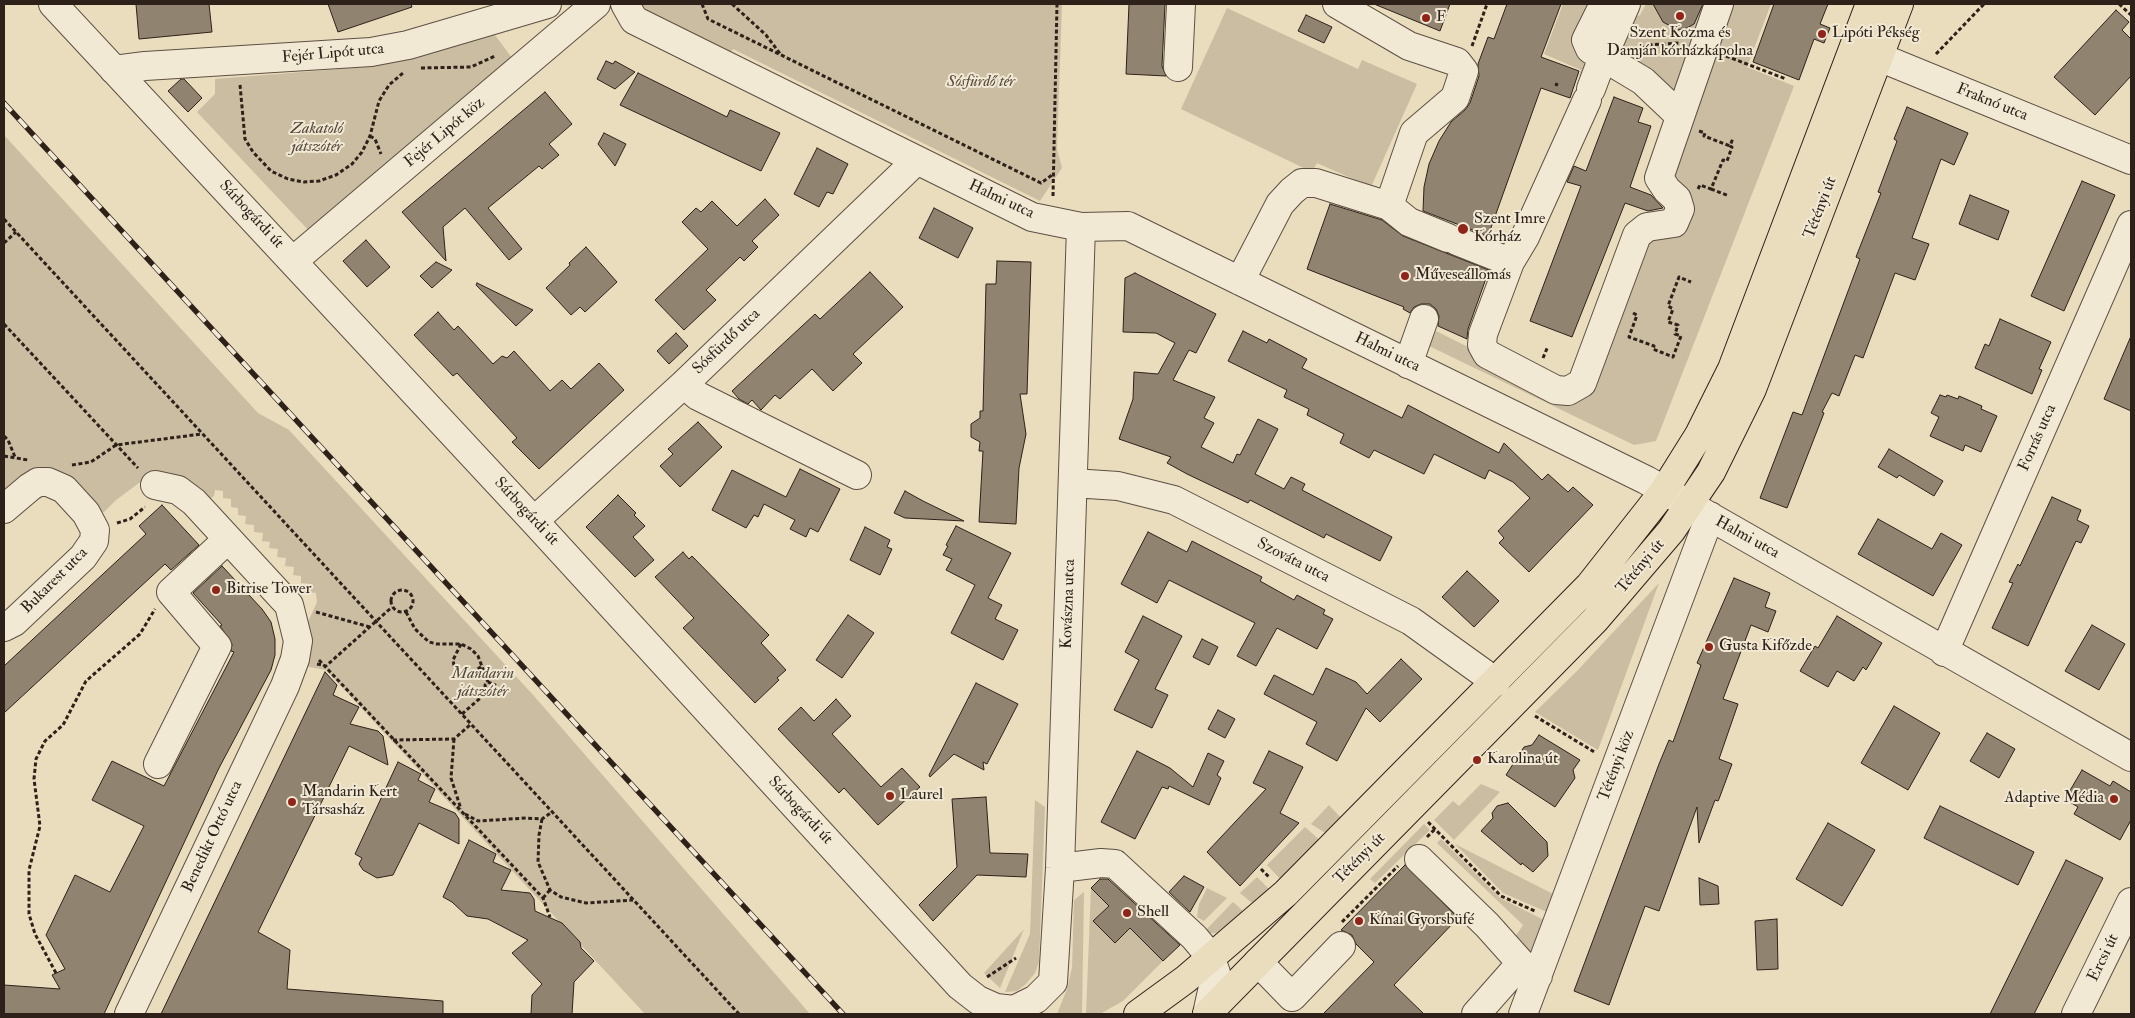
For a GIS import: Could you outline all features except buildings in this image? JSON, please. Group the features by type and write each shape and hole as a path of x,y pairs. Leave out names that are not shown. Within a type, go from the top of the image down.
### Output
{"main road":[{"name":"Tétényi út","path":"1138,1014 1186,979 1210,956 1286,892 1590,585 1664,492 1699,435 1732,369 1870,4"},
{"name":"Tétényi út","path":"1207,1014 1595,620 1650,558 1699,511 1711,472 1752,389 1899,4"}],"street":[{"name":"Sárbogárdi út","path":"53,4 293,261 960,986 978,1000 1000,1011"},
{"name":"Fejér Lipót utca","path":"114,70 144,66 371,52 408,46 547,4"},
{"name":"Fejér Lipót köz","path":"293,261 596,4"},
{"name":"Halmi utca","path":"625,4 634,20 1032,217 1081,226 1128,226 1646,480 1944,652 2131,757"},
{"path":"1178,67 1180,4"},
{"path":"1337,4 1408,46 1457,62 1464,71 1455,98 1414,133 1388,206"},
{"path":"1604,4 1586,40 1590,49 1643,81 1679,119"},
{"path":"1626,4 1611,61 1589,95 1525,237 1510,262 1483,334 1482,345 1488,354 1556,390 1568,391 1582,383 1637,235 1646,227 1674,223 1680,209 1677,199 1667,190 1659,178 1719,4"},
{"name":"Fraknó utca","path":"1853,47 2131,160"},
{"name":"Sósfürdő utca","path":"534,522 684,384 917,160"},
{"path":"1240,281 1280,204 1302,183 1316,183 1388,206 1408,222 1510,262"},
{"name":"Forrás utca","path":"1944,652 2131,225"},
{"name":"Kovászna utca","path":"1044,1014 1053,982 1060,868 1081,226"},
{"path":"1408,364 1424,319"},
{"path":"684,384 698,396 857,475"},
{"name":"Bukarest utca","path":"4,509 38,482 48,482 64,489 86,513 95,530 94,541 83,557 14,622 4,627"},
{"name":"Szováta utca","path":"1073,483 1118,486 1174,500 1411,621 1496,682"},
{"path":"152,494 178,490 194,502 288,605"},
{"name":"Tétényi köz","path":"1523,1014 1530,969 1699,511"},
{"path":"158,764 217,646 171,592 228,539"},
{"name":"Benedikt Ottó utca","path":"129,1014 282,694 295,659 298,641 288,605"},
{"path":"1423,848 1487,926 1530,969 1476,1014"},
{"path":"1060,868 1101,863 1115,864 1194,937 1210,956 1216,973 1207,1014"},
{"name":"Ercsi út","path":"2076,1014 2131,902"},
{"path":"1258,962 1288,1006 1340,946"},
{"name":"Tétényi út","path":"1157,1014 1186,979"},
{"path":"1000,1011 1014,1010 1036,999 1053,982"}],"path":[{"path":"702,4 708,19 781,56 1041,183 1052,175"},
{"path":"732,4 766,35 781,56"},
{"path":"1053,222 1052,175 1057,4"},
{"path":"1464,71 1487,4"},
{"path":"1933,57 1984,4"},
{"path":"2119,4 2131,15"},
{"path":"1611,61 1631,54 1648,45 1707,41 1786,79"},
{"path":"413,68 471,66 498,54"},
{"path":"238,61 245,139 261,163 271,171 288,179 304,182 319,181 336,175 352,164 362,152 370,136 379,101 389,85 406,71"},
{"path":"1679,119 1730,146"},
{"path":"1711,189 1723,160 1727,161 1733,138"},
{"path":"1680,209 1689,212 1700,185 1729,196"},
{"path":"4,219 735,1012 739,1014"},
{"path":"4,243 16,232"},
{"path":"1611,304 1637,315 1628,337 1654,346 1652,349 1673,357 1681,336 1675,334 1678,326 1668,322 1673,308 1668,306 1679,277 1690,282"},
{"path":"4,324 6,329 116,445 152,494 130,519 95,530"},
{"path":"66,466 91,462 116,445 202,434"},
{"path":"4,436 8,440 15,458"},
{"path":"405,590 410,593 413,603 406,612 396,611 392,607 390,602 394,592 405,590"},
{"path":"56,973 35,934 29,914 29,870 40,826 34,779 36,759 45,741 63,725 86,681 140,634 152,611 171,592"},
{"path":"288,605 371,627"},
{"path":"326,666 392,607"},
{"path":"406,612 415,629 429,642 462,644 478,656 488,682 484,689 486,693"},
{"path":"462,644 453,660 454,666 458,671 465,674 472,673 483,666"},
{"path":"295,659 326,666 393,740 543,898 550,917"},
{"path":"462,714 486,693 494,693 496,689 492,682 488,682"},
{"path":"1531,714 1601,755"},
{"path":"393,740 454,739 471,724"},
{"path":"454,739 451,778 462,812 478,821 542,819 552,812"},
{"path":"1424,818 1501,896 1540,913"},
{"path":"542,819 539,835 538,862 550,890 561,898 586,904 633,900"},
{"path":"1340,946 1330,935 1374,893 1412,852 1423,848 1435,829"},
{"path":"543,898 550,890"},
{"path":"984,979 1016,958"}],"green space":[{"name":"Sósfürdő tér","path":"642,4 1062,4 1057,149 1062,168 1040,201 733,49 729,55 647,16"},
{"path":"1563,4 1593,4 1588,63 1583,78 1579,76 1581,70 1544,54"},
{"path":"1646,4 1714,4 1676,97 1615,53 1629,20 1640,15"},
{"path":"1728,4 1771,4 1747,67 1794,86 1656,441 1634,445 1429,346 1436,331 1566,396 1643,238 1665,233 1669,178"},
{"path":"1227,8 1358,69 1362,60 1417,84 1371,187 1317,163 1312,172 1181,109"},
{"name":"Zakatoló játszótér","path":"492,31 515,62 312,234 197,112 215,94 215,79 340,69 413,57"},
{"name":"Mandarin játszótér","path":"4,135 258,413 289,430 534,696 810,1014 645,1014 326,670 304,666 307,624 317,602 316,593 309,592 310,584 301,583 301,576 293,575 294,567 285,566 286,558 277,557 278,549 269,548 270,542 262,541 263,533 254,532 254,525 245,524 246,516 238,515 238,508 231,507 231,499 223,498 223,491 215,490 214,496 207,501 143,480 116,500 104,512 97,513 82,494 4,494"},
{"path":"1659,583 1598,750 1535,712 1577,671"},
{"path":"1481,784 1500,792 1454,840 1434,820 1453,801 1459,806"},
{"path":"1035,800 1045,807 1039,962 1035,973 1026,984 1017,991 1005,992 1030,934"},
{"path":"1329,805 1342,819 1327,834 1311,824"},
{"path":"1424,824 1430,830 1375,883 1370,879"},
{"path":"1305,827 1322,842 1283,882 1267,865"},
{"path":"1441,839 1500,898 1544,920 1531,956 1513,940 1523,925 1437,843"},
{"path":"1455,844 1553,894 1547,912 1503,893"},
{"path":"1257,877 1270,890 1252,903 1240,893"},
{"path":"1091,888 1109,906 1094,920 1130,928 1163,961 1123,1001 1100,1014 1086,1014"},
{"path":"1207,888 1227,898 1204,921 1197,917 1199,904"},
{"path":"1084,892 1082,1014 1057,1014 1067,989 1072,968 1074,900"},
{"path":"1233,902 1243,911 1216,933 1202,934"},
{"path":"1024,929 1000,988 984,973"}],"railway":[{"path":"4,103 843,1014"}],"place":[{"name":"Szent Kozma és Damján kórházkápolna","path":"1680,16"},
{"name":"F","path":"1426,18"},
{"name":"Lipóti Pékség","path":"1822,34"},
{"name":"Szent Imre Kórház","path":"1463,229"},
{"name":"Műveseállomás","path":"1405,276"},
{"name":"Bitrise Tower","path":"216,590"},
{"name":"Gusta Kifőzde","path":"1709,647"},
{"name":"Karolina út","path":"1477,760"},
{"name":"Laurel","path":"890,796"},
{"name":"Adaptive Média","path":"2114,799"},
{"name":"Mandarin Kert Társasház","path":"292,802"},
{"name":"Shell","path":"1127,913"},
{"name":"Kínai Gyorsbüfé","path":"1359,921"}]}
